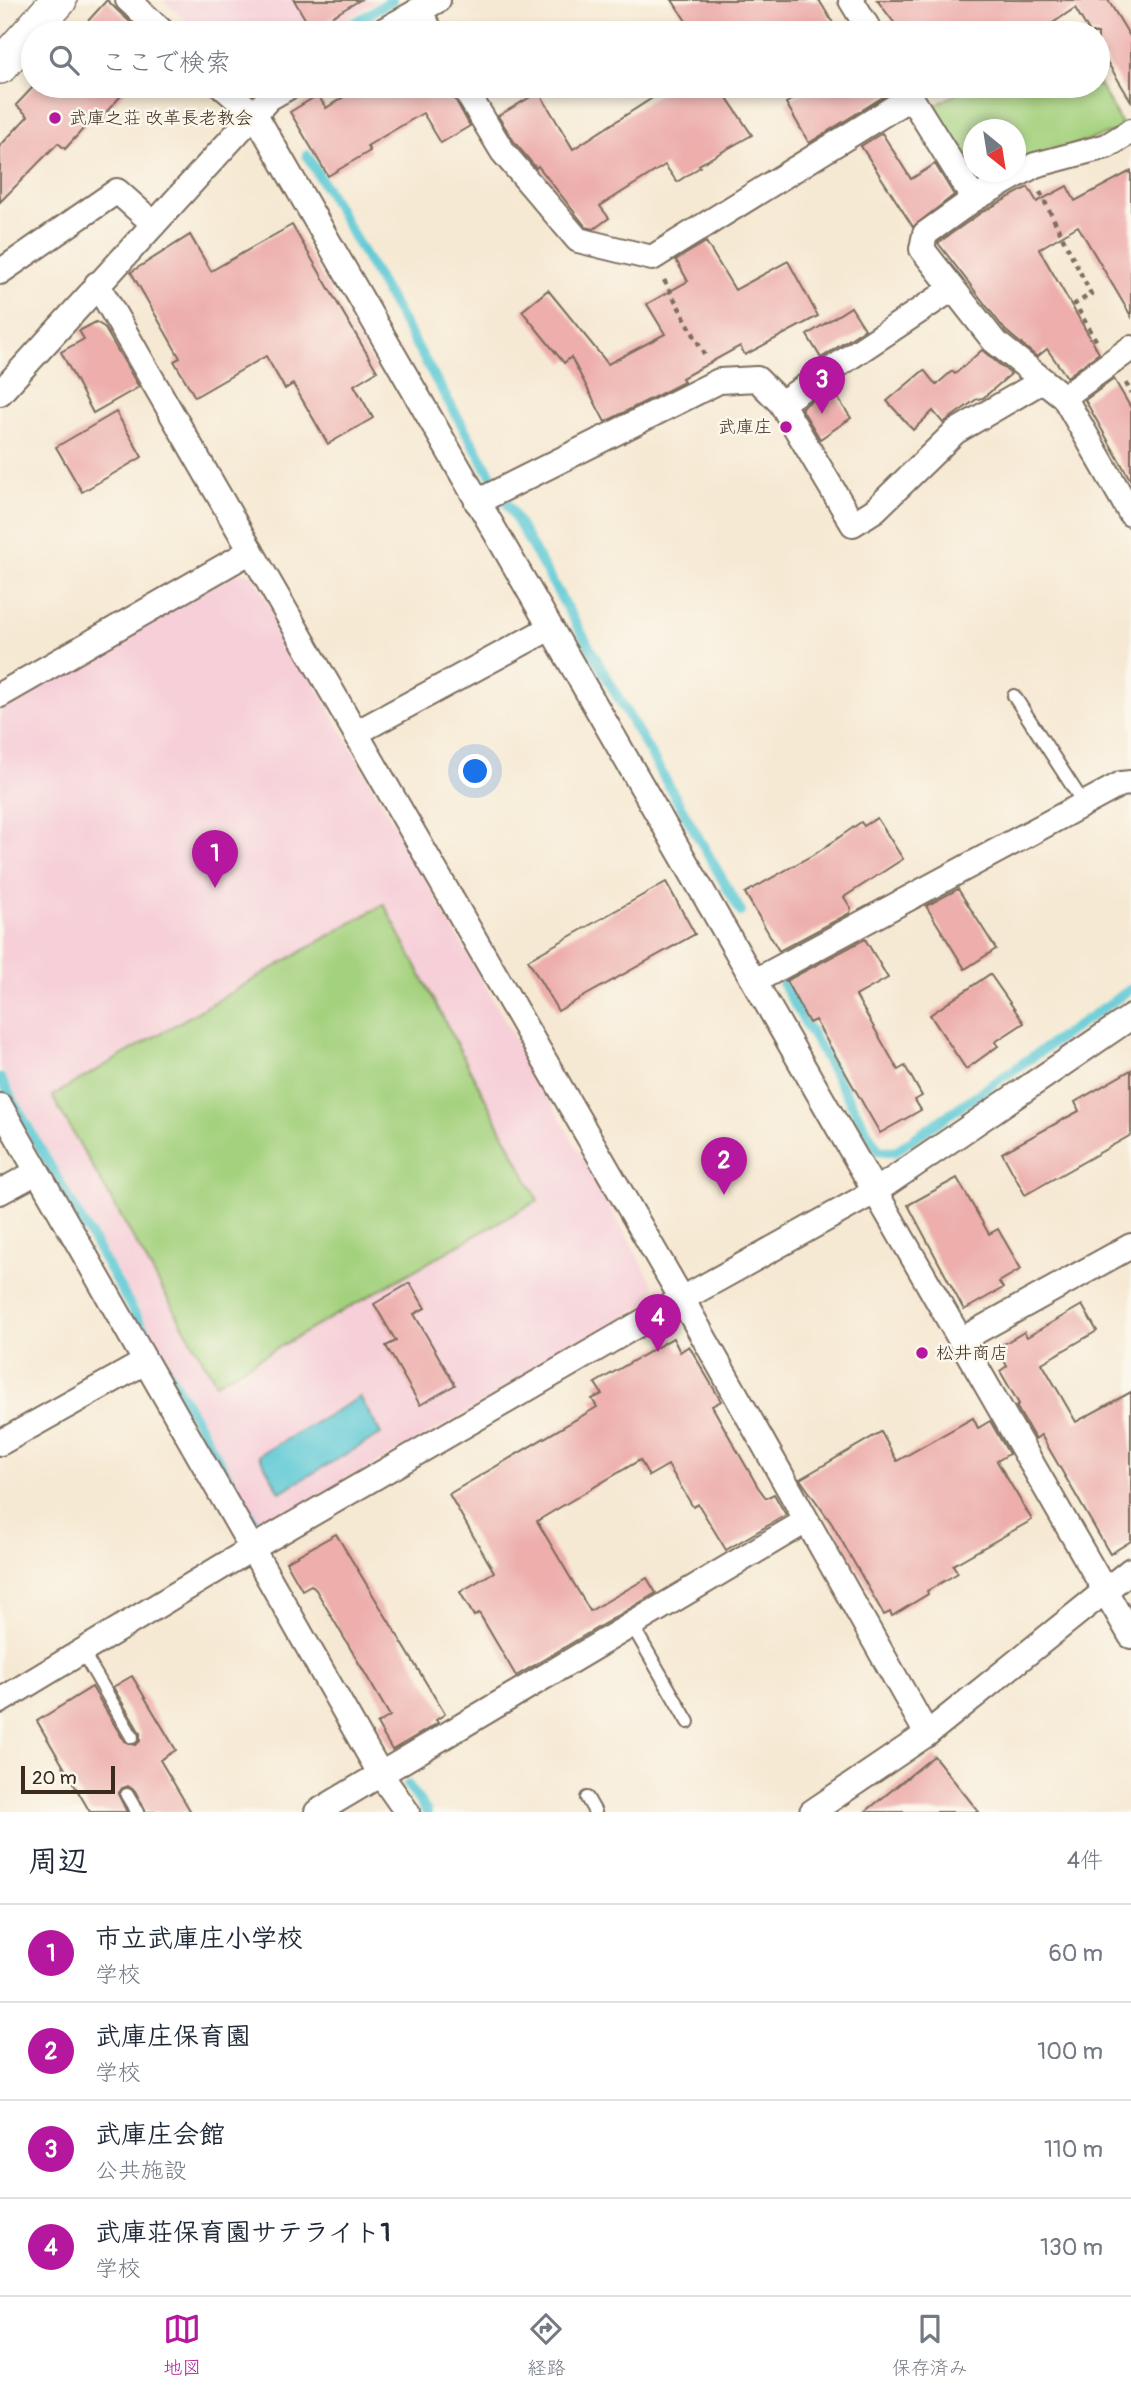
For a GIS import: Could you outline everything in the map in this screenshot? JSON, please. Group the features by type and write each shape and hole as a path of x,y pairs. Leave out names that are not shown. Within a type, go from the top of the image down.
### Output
{"main road":[{"path":"40,21 59,0"},
{"path":"0,66 21,43"}],"street":[{"path":"128,0 151,21"},
{"path":"851,0 864,21"},
{"path":"400,21 428,5"},
{"path":"236,98 256,116 1131,1636"},
{"path":"0,393 97,284 256,116 269,98"},
{"path":"470,98 503,152 578,240 652,258 897,98"},
{"path":"912,98 974,198"},
{"path":"1131,131 1107,146 1028,169 974,198 925,234 922,249 993,341 1064,397 1131,514"},
{"path":"0,272 117,191 154,224"},
{"path":"97,284 682,1299 928,1734"},
{"path":"781,403 952,289"},
{"path":"1064,397 1131,348"},
{"path":"477,502 719,381 757,379 781,403 853,524 875,510 955,432 1042,381"},
{"path":"0,695 251,551"},
{"path":"356,733 550,628"},
{"path":"755,981 1121,784 1131,783"},
{"path":"0,1700 251,1549 682,1299 876,1191 1131,1017"},
{"path":"0,1106 381,1775 407,1812"},
{"path":"0,1192 37,1172"},
{"path":"961,1340 1131,1246"},
{"path":"0,1443 145,1362"},
{"path":"317,1812 806,1521"},
{"path":"812,1812 928,1734 1131,1570"}],"lane":[{"path":"1014,696 1084,804"},
{"path":"632,1625 688,1722"},
{"path":"82,1651 132,1737"},
{"path":"127,1795 137,1812"},
{"path":"587,1798 596,1812"}],"path":[{"path":"1028,169 1091,295 1075,304 1110,363"},
{"path":"652,258 719,381"}],"shaded area":[{"path":"163,0 378,0 342,21 187,21"},
{"path":"232,572 253,574 654,1285 651,1301 480,1405 267,1525 261,1524 0,1067 0,709"}],"green space":[{"path":"949,98 1107,98 1121,123 1119,130 1026,161 1026,119 963,119 963,165 929,109"},
{"path":"384,904 538,1200 216,1383 52,1096"}],"water":[{"path":"360,1397 381,1434 280,1492 259,1455"}],"building":[{"path":"107,0 129,21 88,21"},
{"path":"294,0 360,0 325,21 306,21"},
{"path":"672,0 819,0 832,21 686,21"},
{"path":"877,0 1108,0 1131,38 1131,101 1110,67 1110,21 1083,21 1075,8 1056,21 893,21"},
{"path":"23,98 119,98 99,120 95,116 65,149 58,143 0,202 0,146 28,116 16,105"},
{"path":"313,98 320,98 326,108 342,98 455,98 470,126 441,143 423,113 367,146 370,151 328,176 290,112"},
{"path":"529,98 543,98 573,149 652,98 727,98 752,135 699,165 700,167 677,182 665,165 600,206 609,218 594,229 586,227 538,166 536,168 515,143 498,116"},
{"path":"794,98 881,98 809,143 786,103"},
{"path":"882,133 911,179 935,164 954,195 913,227 861,146"},
{"path":"1131,171 1131,316 1078,226 1039,249 1099,353 1067,377 1047,349 1037,357 1005,330 938,243 982,212 1028,187 1037,202 1067,186 1075,201"},
{"path":"292,225 377,371 354,385 373,418 328,444 293,384 285,389 266,356 195,397 174,361 180,358 131,272 190,235 211,271"},
{"path":"706,242 735,290 788,261 818,316 745,355 740,346 682,378 684,382 605,422 571,357 564,363 522,311 548,290 608,364 665,334 647,304 688,281 676,260"},
{"path":"851,307 865,329 821,358 807,335"},
{"path":"96,322 104,327 139,387 93,413 61,352 84,339 79,331"},
{"path":"982,350 1011,374 983,398 977,399 943,423 933,411 913,430 887,401 924,370 936,385 952,371 955,374"},
{"path":"1114,379 1131,408 1131,481 1085,400"},
{"path":"831,388 851,418 820,439 801,408"},
{"path":"116,412 142,457 82,492 56,447"},
{"path":"877,818 903,859 844,897 851,908 850,913 779,951 745,893 818,852 861,822 864,826"},
{"path":"666,882 695,934 558,1011 528,960"},
{"path":"958,889 996,949 965,969 926,906"},
{"path":"865,939 888,978 856,996 898,1070 905,1066 922,1096 915,1100 921,1110 880,1133 815,1020 809,1023 786,981"},
{"path":"990,974 1024,1023 995,1042 998,1046 966,1069 930,1015"},
{"path":"1131,1070 1131,1135 1025,1195 1002,1153 1079,1111 1075,1102"},
{"path":"957,1178 989,1234 998,1229 1021,1269 999,1282 1003,1288 964,1310 908,1205"},
{"path":"410,1283 425,1308 414,1314 455,1385 420,1405 386,1346 396,1341 374,1304"},
{"path":"1082,1305 1097,1331 1042,1363 1076,1422 1131,1392 1131,1541 1110,1554 1041,1435 1035,1439 1016,1406 1019,1404 1000,1371 1007,1366 997,1348 1024,1332 1027,1337"},
{"path":"673,1338 680,1352 689,1346 721,1401 712,1406 758,1487 766,1498 774,1494 786,1515 726,1550 698,1504 693,1507 668,1465 649,1476 640,1460 537,1521 590,1611 647,1578 656,1593 516,1676 479,1613 474,1616 460,1592 494,1572 449,1494 597,1407 592,1399 602,1394 595,1383"},
{"path":"973,1418 978,1428 990,1421 1009,1454 997,1461 1032,1520 953,1565 958,1573 927,1591 928,1594 892,1616 890,1612 884,1615 832,1524 800,1479 881,1432 897,1461"},
{"path":"336,1534 445,1714 436,1720 438,1723 392,1750 377,1724 390,1716 316,1590 311,1585 302,1590 286,1562"},
{"path":"132,1676 176,1750 160,1760 191,1812 146,1812 135,1791 128,1786 122,1788 118,1794 127,1812 90,1812 37,1721 92,1687 124,1741 136,1745 140,1741 140,1733 113,1687"},
{"path":"934,1756 979,1812 865,1812"}],"waterway":[{"path":"358,21 392,0"},
{"path":"307,155 492,477"},
{"path":"507,503 741,912"},
{"path":"783,984 878,1150 894,1152 1131,989"},
{"path":"0,1078 253,1520"},
{"path":"408,1785 427,1812"}],"place":[{"name":"武庫之荘 改革長老教会","path":"55,118"},
{"name":"武庫庄会館","path":"822,414"},
{"name":"武庫庄","path":"786,427"},
{"name":"市立武庫庄小学校","path":"215,888"},
{"name":"武庫庄保育園","path":"724,1195"},
{"name":"武庫荘保育園サテライト1","path":"658,1352"},
{"name":"松井商店","path":"922,1353"}]}
